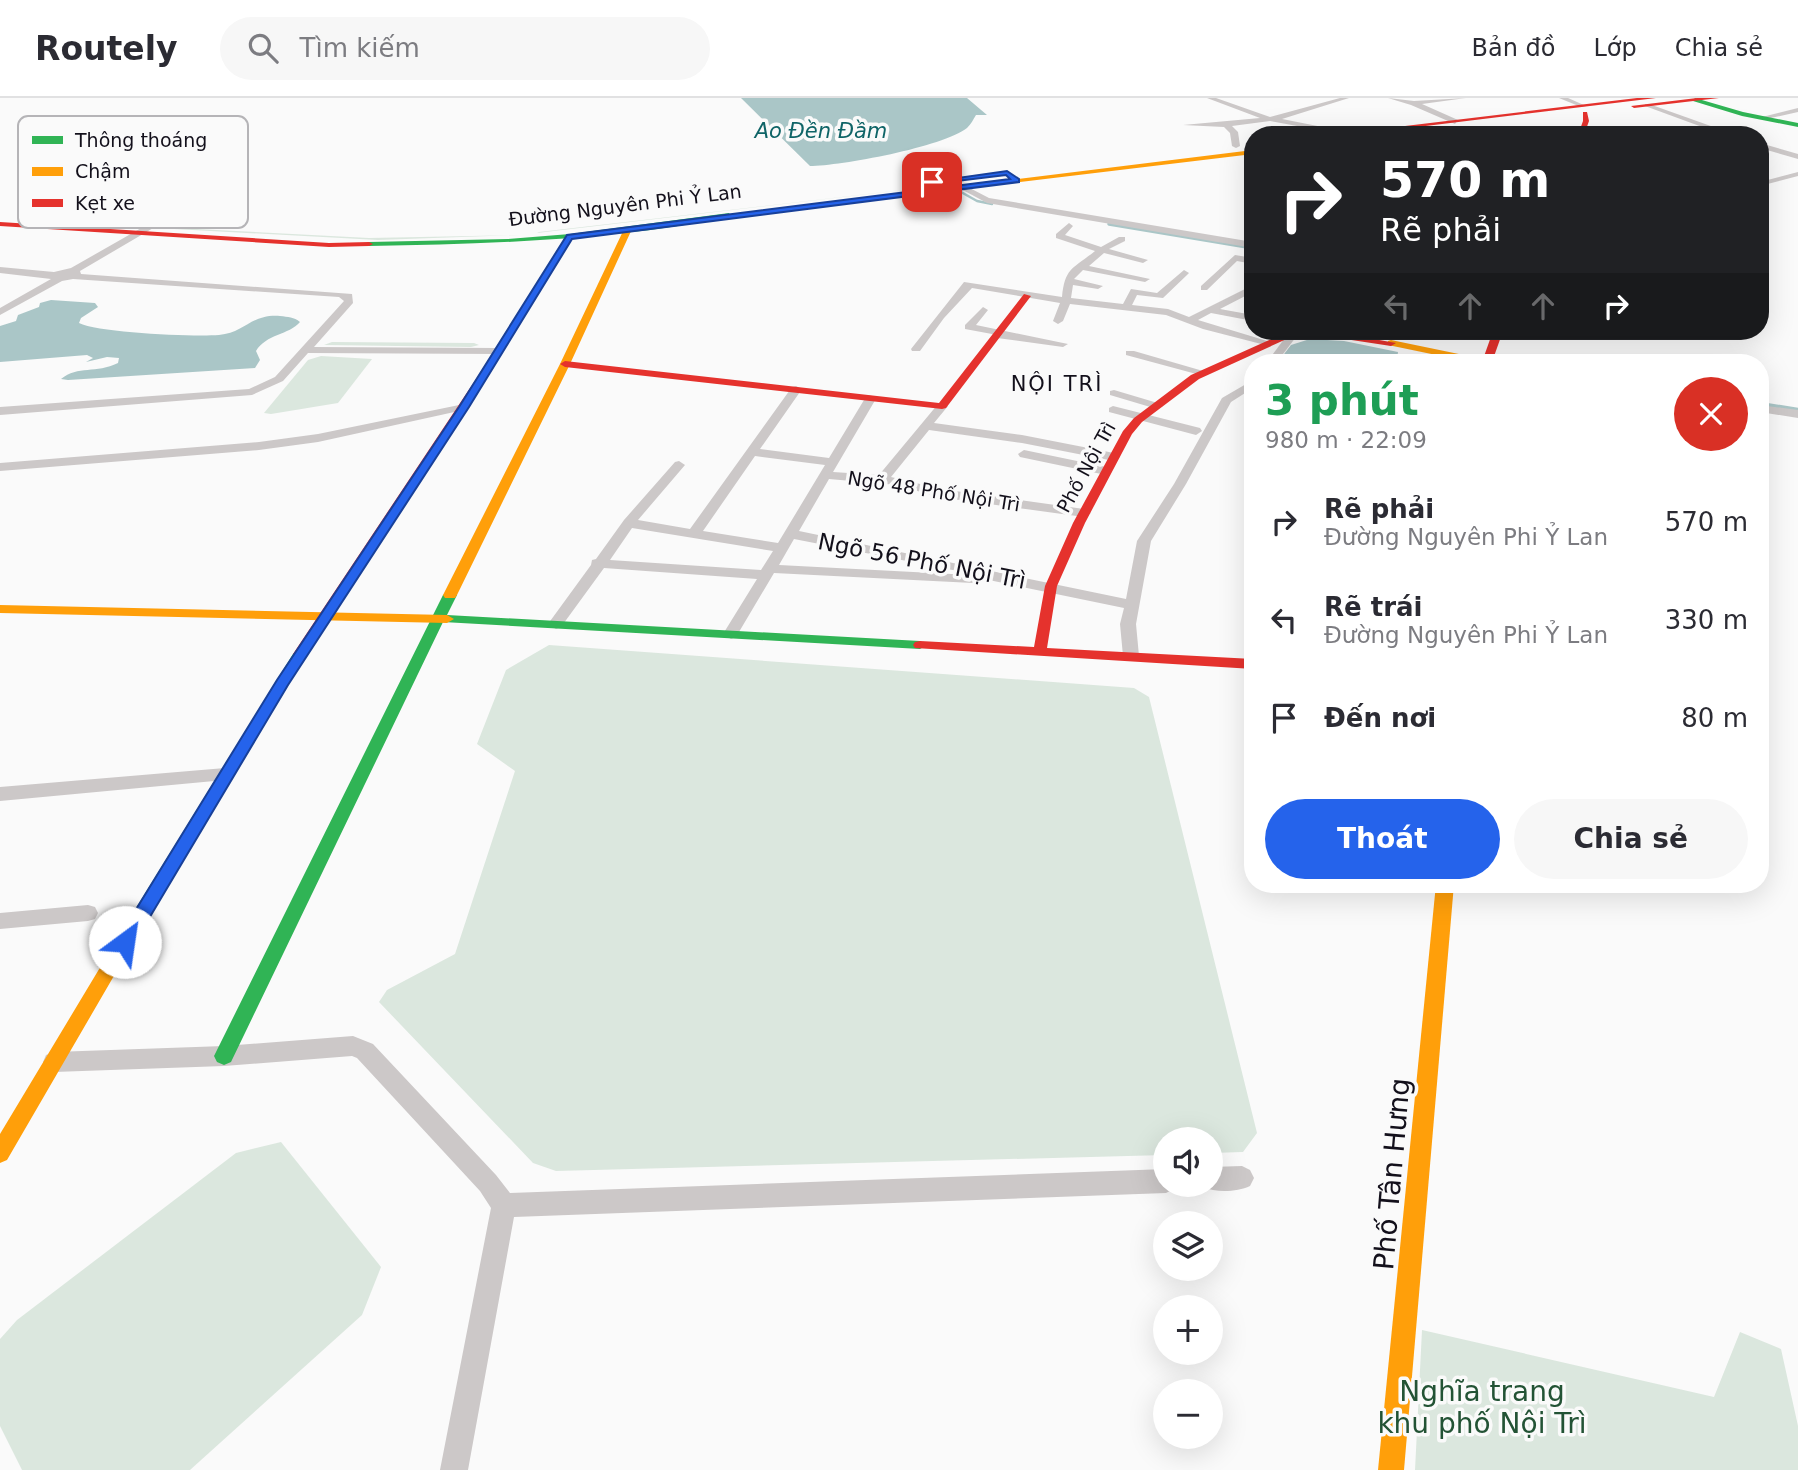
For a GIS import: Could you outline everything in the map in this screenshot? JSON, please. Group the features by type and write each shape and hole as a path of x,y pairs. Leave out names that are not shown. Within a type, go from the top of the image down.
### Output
{"street":[{"path":"1213,100 1241,98"},
{"path":"1187,125 1226,125 1346,98"},
{"path":"1391,98 1415,101 1463,98"},
{"path":"1562,98 1584,109"},
{"path":"1462,126 1650,101 1716,98"},
{"path":"1691,99 1742,114 1766,117 1797,115"},
{"path":"1213,100 1266,118 1304,126"},
{"path":"1415,101 1455,121"},
{"path":"1650,101 1710,126"},
{"path":"1411,126 1584,109"},
{"path":"1584,109 1584,126"},
{"path":"1226,125 1234,132 1236,146"},
{"name":"Đường Nguyên Phi Ỷ Lan","path":"70,228 349,246 442,244 570,236 964,187 1012,177 1244,145"},
{"path":"1769,148 1798,158"},
{"path":"1781,152 1798,150"},
{"name":"Đường Nguyên Phi Ỷ Lan","path":"248,228 347,234 475,233 1244,153"},
{"path":"1769,181 1798,174"},
{"path":"1773,180 1798,188"},
{"path":"964,187 987,200 1244,243"},
{"name":"Đường Nguyên Phi Ỷ Lan","path":"0,212 18,213"},
{"name":"Đường Nguyên Phi Ỷ Lan","path":"0,223 18,224"},
{"path":"1069,226 1059,236 1143,260"},
{"path":"74,273 147,228"},
{"path":"224,1056 565,364 628,229"},
{"path":"0,1153 225,775 326,615 464,407 570,236"},
{"path":"1058,321 1066,301 1067,281 1101,250 1122,239"},
{"path":"1126,308 1134,291 1159,296 1235,258 1244,260"},
{"path":"1080,267 1145,279"},
{"path":"0,270 57,277"},
{"path":"0,312 57,277 74,273 348,296 349,301 279,379 252,392 235,396 0,411"},
{"path":"1067,281 1098,286"},
{"path":"1189,282 1243,295"},
{"path":"916,349 968,284 1027,296 1168,312 1207,327 1244,337"},
{"path":"1192,319 1243,295"},
{"path":"883,479 1027,296"},
{"path":"983,310 969,327 1063,344"},
{"path":"1210,310 1244,316"},
{"path":"317,338 502,346"},
{"path":"1257,340 1269,343"},
{"name":"Phố Nội Trì","path":"1245,354 1280,340"},
{"path":"1282,354 1298,340"},
{"path":"1367,340 1446,354"},
{"path":"306,350 502,346"},
{"path":"1130,353 1204,373"},
{"name":"Phố Nội Trì","path":"1040,651 1051,586 1084,513 1126,433 1157,406 1204,373 1244,355"},
{"path":"565,364 942,406"},
{"path":"693,535 796,388"},
{"path":"1130,656 1128,624 1144,541 1180,484 1226,400 1244,389"},
{"path":"1114,393 1157,406"},
{"path":"731,634 871,397"},
{"path":"0,467 259,446 318,438 464,407"},
{"path":"1769,409 1798,414"},
{"path":"1113,410 1196,431"},
{"path":"927,426 1022,439 1110,464"},
{"path":"1022,439 1019,456 1110,464"},
{"path":"751,452 832,462"},
{"path":"556,624 597,564 680,465"},
{"name":"Ngõ 48 Phố Nội Trì","path":"825,475 883,479 939,493 1084,513"},
{"path":"629,523 782,548"},
{"name":"Ngõ 56 Phố Nội Trì","path":"792,534 966,568 995,578 1051,586 1132,605"},
{"path":"597,564 995,578"},
{"path":"0,609 438,618 1244,663"},
{"path":"0,794 225,775"},
{"name":"Phố Tân Hưng","path":"1391,1470 1444,893"},
{"path":"0,922 88,913"},
{"path":"54,1062 224,1056 353,1046 365,1051 488,1183 503,1205 454,1470"},
{"path":"1223,1179 1242,1178"},
{"path":"503,1205 1153,1181"}],"green space":[{"path":"996,179 537,233 539,232"},
{"path":"174,229 369,238 520,235 378,240"},
{"path":"332,342 474,343 479,345 324,345"},
{"path":"321,356 372,359 338,403 264,413 308,360"},
{"path":"549,645 1134,688 1149,697 1257,1133 1243,1152 1223,1153 1223,1127 1153,1127 1153,1155 556,1171 533,1163 379,1002 387,990 455,954 515,771 477,744 506,670"},
{"path":"281,1142 381,1267 362,1315 190,1470 22,1470 0,1426 0,1339 17,1320 236,1153"},
{"name":"Nghĩa trang khu phố Nội Trì","path":"1422,1330 1714,1397 1740,1332 1781,1349 1798,1426 1798,1470 1415,1470"}],"water":[{"name":"Ao Đền Đầm","path":"741,98 967,98 987,115 976,115 967,128 937,142 867,159 810,166"},
{"path":"51,300 95,303 98,307 81,318 79,323 125,332 219,335 228,334 270,316 291,318 300,322 260,345 256,351 260,360 255,368 68,380 61,379 74,372 110,366 118,363 119,358 107,357 86,362 93,358 87,355 0,362 0,326 16,321 18,315"},
{"path":"1307,340 1344,341 1398,352 1284,354 1291,345"}],"waterway":[{"path":"961,192 977,201 992,204"},
{"path":"1109,224 1244,246"},
{"path":"1769,405 1798,410"}],"traffic: fast":[{"path":"1695,100 1742,114 1798,125"},
{"path":"369,244 508,241 570,236 729,215"},
{"path":"224,1056 450,595"},
{"path":"447,619 920,645"},
{"path":"134,926 300,654"}],"traffic: slow":[{"path":"729,215 1244,153"},
{"path":"450,595 565,364 628,229"},
{"path":"485,373 570,236"},
{"path":"1391,343 1444,354"},
{"path":"0,609 447,619"},
{"path":"1391,1470 1444,893"},
{"path":"0,1153 134,926"}],"traffic: jam":[{"path":"1411,126 1653,98"},
{"path":"1634,106 1716,98"},
{"path":"1584,126 1585,113"},
{"path":"0,224 18,225"},
{"path":"63,228 329,245 369,244"},
{"path":"565,364 942,406 1027,296"},
{"path":"1245,354 1276,340"},
{"path":"1371,340 1391,343"},
{"path":"1490,354 1495,340"},
{"path":"1040,651 1051,586 1079,523 1127,433 1138,420 1195,377 1244,355"},
{"path":"300,654 485,373"},
{"path":"920,645 1244,663"}],"district":[{"name":"NỘI TRÌ","path":"1057,384"}],"route":[{"path":"125,942 282,683 464,407 570,236 1016,180 1007,173 932,182"}]}
